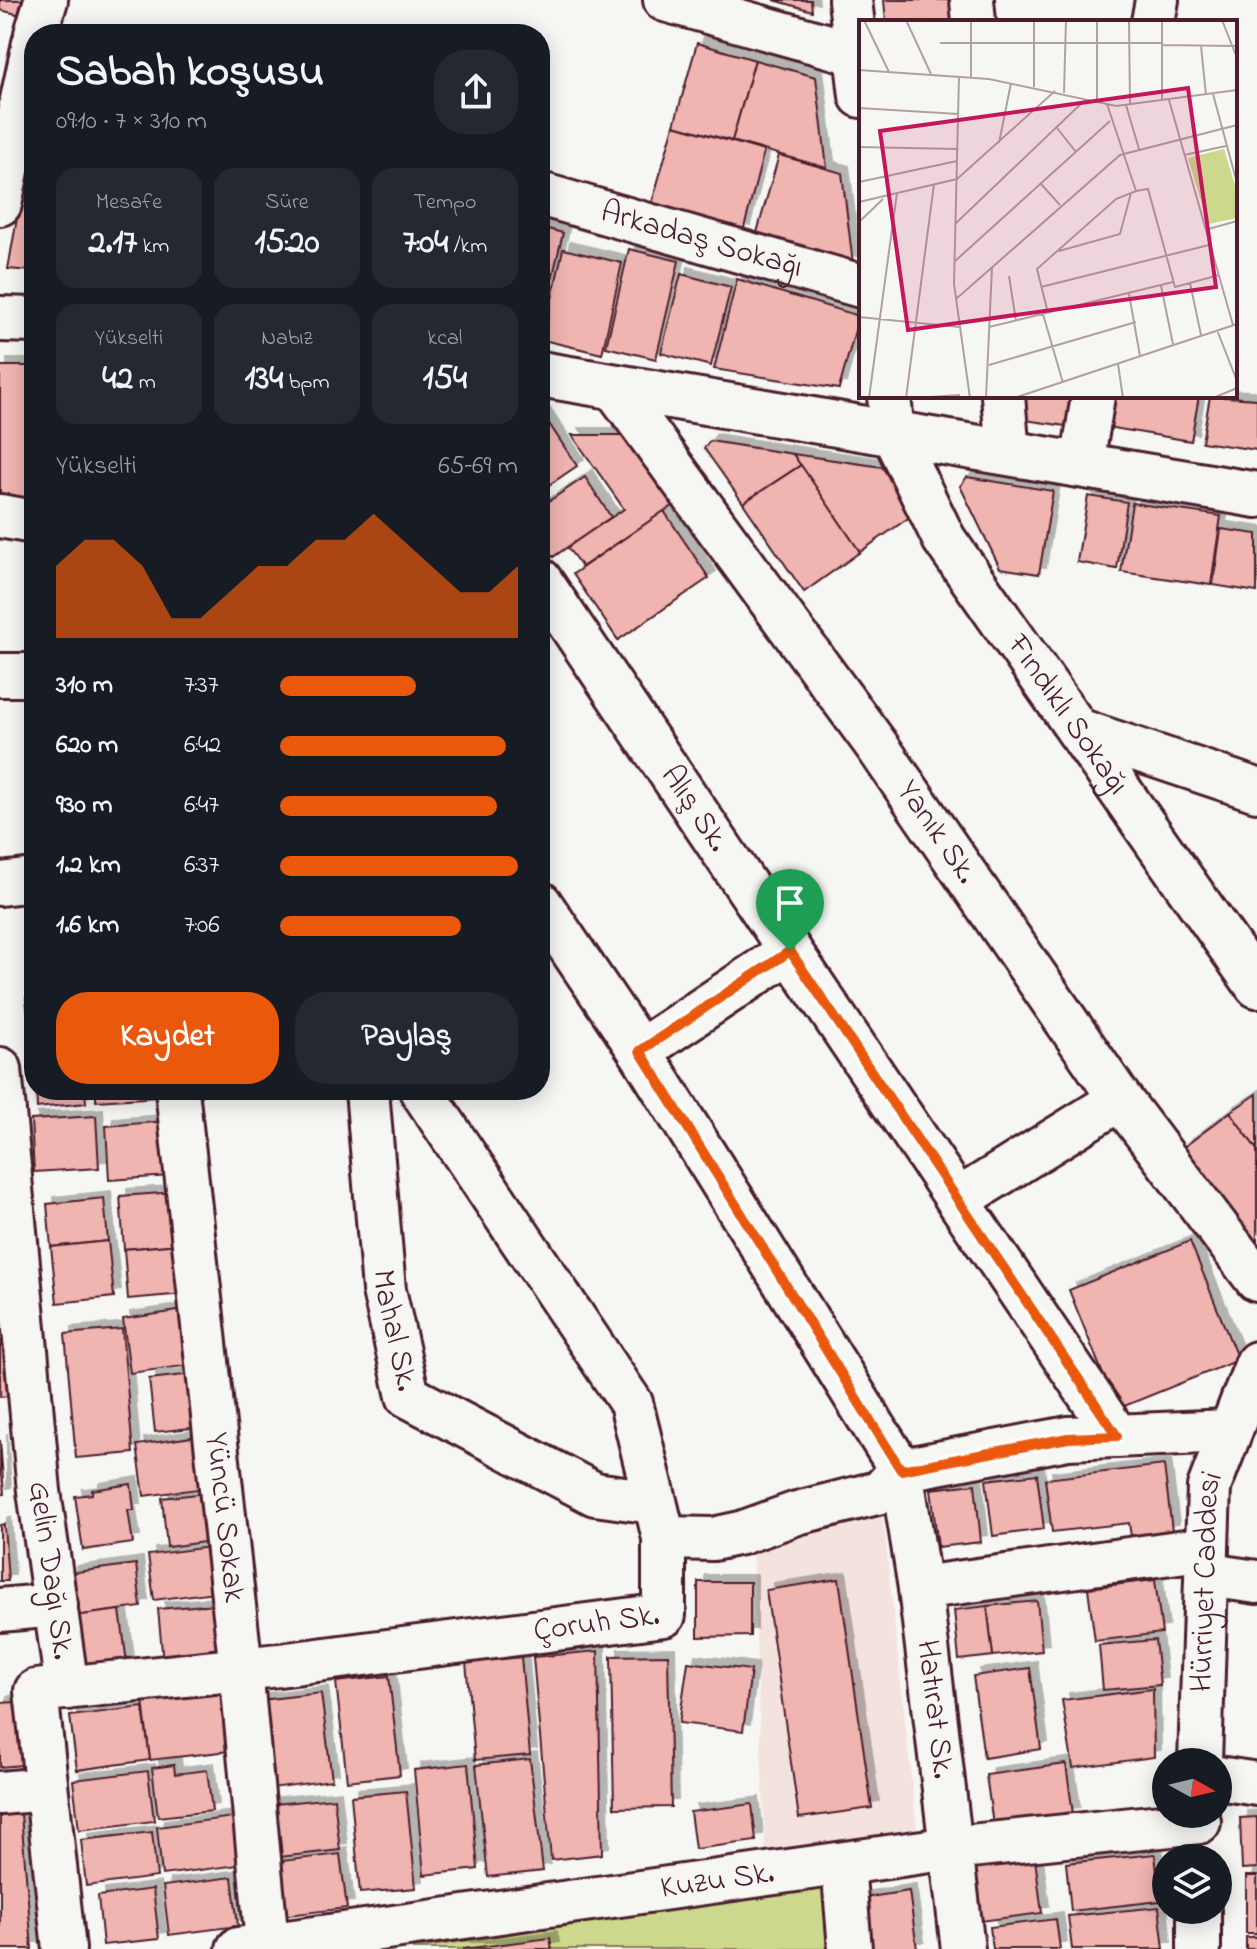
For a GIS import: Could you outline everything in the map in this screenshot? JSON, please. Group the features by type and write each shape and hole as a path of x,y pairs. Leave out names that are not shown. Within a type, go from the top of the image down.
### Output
{"main road":[{"path":"0,319 24,320"},
{"path":"550,376 614,387 891,415 1008,453 1257,495"}],"street":[{"path":"36,24 46,0"},
{"path":"665,0 857,54"},
{"path":"850,0 859,75"},
{"path":"972,0 974,20"},
{"path":"1153,20 1157,0"},
{"path":"0,204 24,63"},
{"name":"Arkadaş Sokağı","path":"550,197 859,285"},
{"name":"Yanık Sk.","path":"614,387 877,746 1120,1099 1257,1280"},
{"path":"1003,398 1008,453"},
{"path":"1082,465 1093,398"},
{"name":"Fındıklı Sokağı","path":"891,415 944,539 1257,986"},
{"path":"0,516 24,520"},
{"name":"Alış Sk.","path":"550,595 1117,1436"},
{"path":"0,675 24,675"},
{"path":"1078,730 1257,790"},
{"path":"0,884 24,881"},
{"path":"550,918 640,1051 901,1470 1068,1438 1229,1431"},
{"path":"640,1051 790,951"},
{"name":"Gelin Dağı Sk.","path":"0,1069 16,1407 56,1605 67,1688"},
{"path":"958,1200 1120,1099"},
{"name":"Yüncü Sokak","path":"178,1100 241,1669 253,1946"},
{"name":"Mahal Sk.","path":"368,1100 384,1290 408,1396 595,1494 713,1539 741,1533 797,1513 881,1492 901,1470"},
{"name":"Çoruh Sk.","path":"46,1789 36,1691 241,1669 664,1615 659,1520 631,1403 428,1100"},
{"name":"Hürriyet Caddesi","path":"1201,1748 1209,1487 1256,1369"},
{"name":"Hatırat Sk.","path":"901,1470 920,1588 963,1949"},
{"path":"920,1588 1208,1562 1257,1582"},
{"path":"0,1610 56,1605"},
{"path":"1232,1780 1257,1784"},
{"path":"0,1793 46,1789 64,1949"},
{"name":"Kuzu Sk.","path":"253,1946 362,1940 951,1848 1199,1831"},
{"path":"843,1864 850,1949"},
{"path":"1199,1924 1199,1949"}],"shaded area":[{"path":"882,1510 918,1839 766,1861 752,1545"}],"green space":[{"path":"826,1886 831,1949 412,1949"}],"building":[{"path":"0,0 24,0 21,15 0,10"},
{"path":"774,0 811,0 812,11"},
{"path":"884,0 951,0 953,20 886,20"},
{"path":"697,43 755,60 732,141 674,125"},
{"path":"755,60 816,77 827,168 732,141"},
{"path":"674,125 764,151 743,232 651,206"},
{"path":"779,155 842,173 853,264 756,236"},
{"path":"24,179 24,270 8,269"},
{"path":"550,230 563,233 550,288"},
{"path":"563,249 622,263 602,354 550,342 550,308"},
{"path":"629,249 679,261 656,359 606,347"},
{"path":"681,274 731,287 711,366 661,353"},
{"path":"737,279 859,316 839,389 714,369"},
{"path":"0,366 24,366 24,513 0,509"},
{"path":"1017,398 1070,398 1066,426 1018,419"},
{"path":"1112,398 1199,398 1191,441 1107,427"},
{"path":"1210,398 1257,399 1257,450 1202,442"},
{"path":"550,425 577,466 550,484"},
{"path":"572,435 630,435 677,503 582,567 567,547 624,509"},
{"path":"710,441 793,454 801,465 743,503 704,448"},
{"path":"793,454 882,467 914,514 860,552"},
{"path":"801,465 860,552 804,592 743,503"},
{"path":"585,477 611,517 553,557 550,552 550,500"},
{"path":"967,477 1053,491 1039,574 1000,568 960,486"},
{"path":"1088,496 1127,502 1117,569 1077,562"},
{"path":"1132,503 1221,516 1211,585 1121,572"},
{"path":"664,511 709,578 618,640 573,574"},
{"path":"1221,529 1257,534 1257,592 1213,585"},
{"path":"1257,1094 1257,1150 1230,1112"},
{"path":"37,1100 86,1100 86,1103 37,1108"},
{"path":"1230,1112 1257,1150 1257,1245 1180,1150"},
{"path":"96,1116 99,1168 34,1172 31,1120"},
{"path":"167,1121 171,1176 109,1180 106,1126"},
{"path":"176,1192 180,1244 124,1249 120,1196"},
{"path":"104,1198 108,1241 51,1247 47,1204"},
{"path":"108,1241 114,1297 57,1303 51,1247"},
{"path":"1190,1241 1238,1360 1117,1409 1069,1290"},
{"path":"180,1244 184,1294 128,1299 124,1249"},
{"path":"185,1310 192,1365 130,1373 123,1319"},
{"path":"122,1329 133,1453 76,1458 65,1334"},
{"path":"4,1341 9,1396 0,1397 0,1342"},
{"path":"194,1374 200,1427 155,1432 149,1379"},
{"path":"199,1436 206,1488 144,1496 137,1445"},
{"path":"0,1440 4,1494 0,1495"},
{"path":"1164,1465 1172,1531 1131,1536 1129,1523 1052,1532 1045,1479"},
{"path":"1037,1474 1044,1529 993,1536 986,1480"},
{"path":"131,1484 134,1510 128,1510 133,1543 83,1550 75,1496"},
{"path":"975,1484 981,1542 938,1547 931,1489"},
{"path":"206,1493 212,1541 167,1547 162,1498"},
{"path":"4,1524 8,1581 0,1581 0,1525"},
{"path":"209,1547 215,1592 154,1600 148,1555"},
{"path":"136,1564 141,1607 74,1616 69,1573"},
{"path":"839,1579 872,1808 799,1818 766,1590"},
{"path":"1155,1580 1162,1633 1095,1641 1088,1588"},
{"path":"698,1582 750,1582 750,1636 698,1637"},
{"path":"1037,1601 1042,1651 993,1656 987,1606"},
{"path":"217,1604 222,1657 163,1662 158,1609"},
{"path":"987,1606 993,1656 959,1660 954,1610"},
{"path":"120,1610 128,1671 74,1678 66,1617"},
{"path":"1155,1640 1160,1685 1103,1690 1099,1645"},
{"path":"598,1651 602,1854 551,1860 533,1657"},
{"path":"668,1655 671,1807 614,1808 611,1656"},
{"path":"521,1657 530,1755 475,1760 466,1662"},
{"path":"688,1662 751,1670 743,1731 679,1723"},
{"path":"1030,1668 1041,1749 984,1758 973,1676"},
{"path":"389,1676 400,1775 347,1781 336,1682"},
{"path":"1153,1689 1152,1757 1073,1768 1062,1700"},
{"path":"222,1690 229,1751 150,1760 143,1700"},
{"path":"321,1693 332,1780 272,1788 261,1700"},
{"path":"16,1702 22,1765 0,1767 0,1703"},
{"path":"143,1707 150,1760 77,1770 70,1716"},
{"path":"530,1759 543,1871 488,1877 476,1765"},
{"path":"468,1764 478,1869 424,1875 414,1770"},
{"path":"1066,1764 1073,1814 993,1825 986,1775"},
{"path":"174,1765 175,1774 207,1770 212,1811 158,1817 152,1768"},
{"path":"148,1771 154,1821 79,1830 73,1780"},
{"path":"406,1791 416,1888 360,1893 351,1796"},
{"path":"334,1798 340,1850 271,1858 265,1805"},
{"path":"752,1804 756,1841 695,1849 690,1812"},
{"path":"21,1814 32,1949 0,1949 0,1816"},
{"path":"233,1817 239,1865 162,1875 157,1827"},
{"path":"1257,1817 1257,1868 1242,1869 1240,1818"},
{"path":"152,1832 157,1877 86,1886 81,1840"},
{"path":"340,1854 347,1908 280,1916 273,1862"},
{"path":"1152,1854 1152,1902 1071,1911 1066,1863"},
{"path":"1035,1859 1042,1913 981,1921 973,1867"},
{"path":"1246,1876 1257,1876 1257,1933 1246,1933"},
{"path":"232,1877 238,1926 169,1935 163,1886"},
{"path":"153,1889 159,1939 103,1945 98,1896"},
{"path":"909,1891 917,1949 870,1949 863,1898"},
{"path":"1152,1908 1152,1924 1161,1924 1164,1949 1072,1949 1068,1916"},
{"path":"1056,1919 1060,1949 993,1949 990,1927"},
{"path":"1246,1937 1257,1937 1257,1949 1246,1949"},
{"path":"550,1938 552,1949 463,1949"}],"route":[{"path":"790,951 1117,1436 1068,1438 901,1470 640,1051 790,951"}]}
